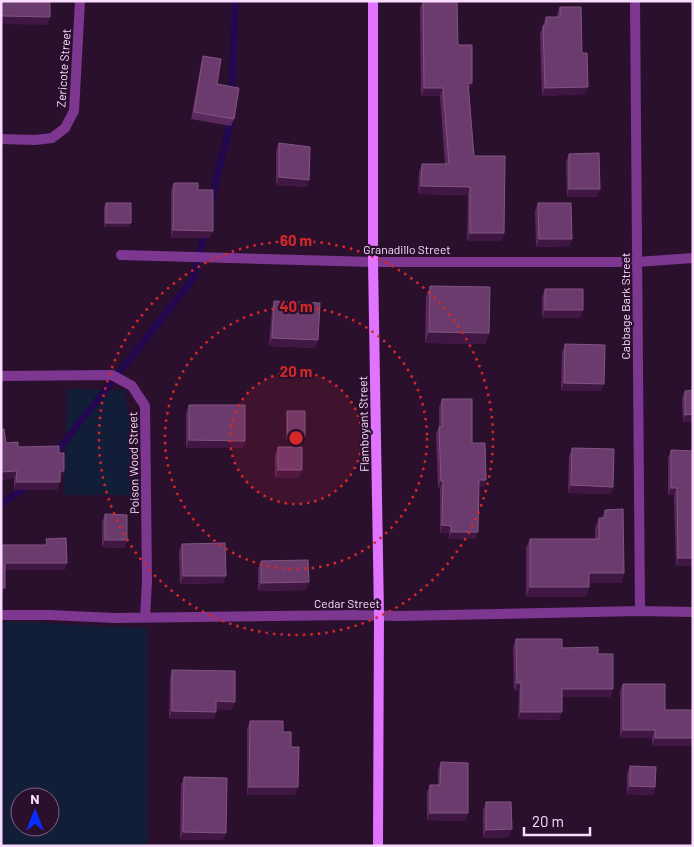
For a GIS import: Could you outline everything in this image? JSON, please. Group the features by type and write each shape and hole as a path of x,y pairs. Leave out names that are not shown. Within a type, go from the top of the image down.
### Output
{"street":[{"name":"Zericote Street","path":"1,139 35,140 52,138 65,128 74,111 80,1"},
{"name":"Flamboyant Street","path":"374,1 373,262 379,615 378,846"},
{"name":"Cabbage Bark Street","path":"635,1 640,611"},
{"name":"Granadillo Street","path":"120,255 373,262 637,262 693,258"},
{"name":"Poison Wood Street","path":"1,376 112,375 132,386 145,406 147,581 145,617"},
{"name":"Cedar Street","path":"1,615 145,617 693,612"}],"shaded area":[{"path":"67,389 125,390 139,495 64,495"},
{"path":"1,622 38,622 147,628 148,846 1,846"}],"building":[{"path":"1,1 50,1 50,17 1,16"},
{"path":"423,1 457,1 458,45 472,45 472,83 468,83 474,156 505,156 504,233 470,233 470,187 421,186 422,164 449,164 443,88 424,88"},
{"path":"560,7 581,7 582,53 587,53 588,87 545,88 543,26 546,26 546,17 560,17"},
{"path":"203,56 221,59 217,84 239,88 234,119 194,112"},
{"path":"279,143 310,147 309,180 279,177"},
{"path":"599,153 600,189 569,189 569,154"},
{"path":"174,183 198,183 198,190 213,190 213,231 173,230"},
{"path":"106,203 131,203 131,223 106,223"},
{"path":"538,203 571,203 572,239 539,239"},
{"path":"430,286 490,287 489,333 429,332"},
{"path":"545,289 583,289 583,310 545,310"},
{"path":"274,301 320,303 318,340 272,338"},
{"path":"565,344 605,345 604,384 564,383"},
{"path":"693,390 693,414 685,415 685,391"},
{"path":"442,399 472,399 472,443 485,443 486,480 479,480 478,532 451,532 451,526 442,525 443,481 441,481 439,427 442,427"},
{"path":"189,405 245,405 245,441 189,440"},
{"path":"287,411 305,411 305,437 288,437"},
{"path":"1,429 4,429 6,443 18,442 18,447 59,446 59,453 64,453 64,471 60,471 60,482 16,482 17,471 1,472"},
{"path":"278,447 302,447 302,470 278,470"},
{"path":"572,448 614,449 613,487 571,485"},
{"path":"671,450 693,451 693,558 678,558 677,488 671,488"},
{"path":"623,509 624,573 589,573 589,587 530,587 530,539 599,539 599,518 605,518 605,510"},
{"path":"105,514 127,515 127,540 105,540"},
{"path":"66,538 67,563 5,563 5,588 1,588 1,545 47,545 46,539"},
{"path":"225,543 226,576 183,576 182,544"},
{"path":"308,560 309,582 261,583 261,561"},
{"path":"516,639 562,639 562,648 598,647 598,654 613,654 613,689 562,689 562,712 521,712 521,683 517,683"},
{"path":"172,670 235,671 235,702 216,701 216,712 172,711"},
{"path":"623,684 665,684 665,710 693,710 693,738 655,738 655,730 623,730"},
{"path":"250,721 283,721 283,732 291,732 291,747 299,747 298,787 249,787"},
{"path":"441,762 468,763 468,813 430,813 430,785 440,785"},
{"path":"630,766 656,767 655,787 630,786"},
{"path":"184,777 227,778 226,833 183,832"},
{"path":"486,802 511,802 512,829 486,830"}],"waterway":[{"path":"232,96 235,1"},
{"path":"211,203 231,119"},
{"path":"54,455 193,279 205,231"},
{"path":"1,504 30,485"}]}
